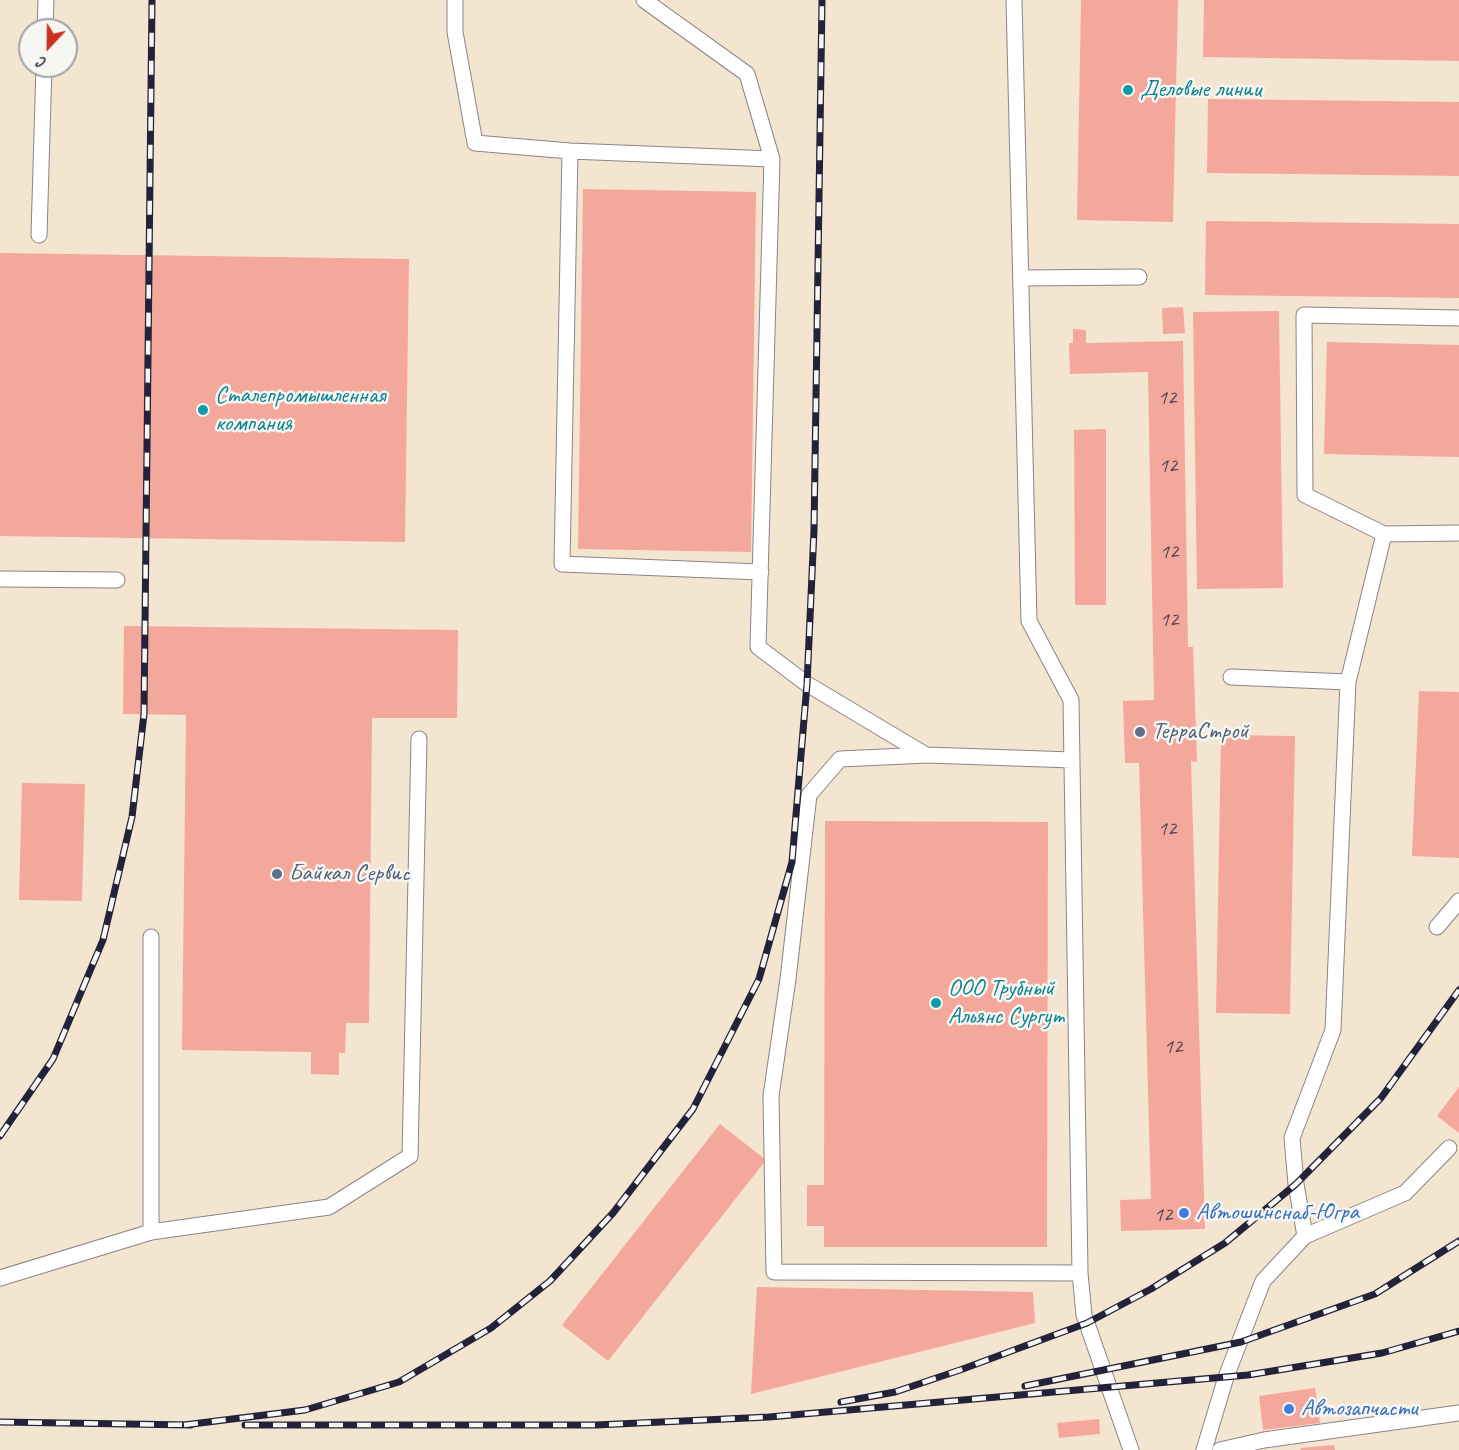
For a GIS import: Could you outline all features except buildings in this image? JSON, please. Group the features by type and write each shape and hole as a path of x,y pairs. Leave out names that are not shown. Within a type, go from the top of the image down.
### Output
{"lane":[{"path":"45,18 46,0"},
{"path":"455,0 455,32 475,144 570,151 772,159"},
{"path":"644,0 747,74 772,159 759,647 807,684 927,756"},
{"path":"1014,0 1029,621 1071,700 1080,1273 1084,1315 1131,1450"},
{"path":"39,235 44,78"},
{"path":"570,151 562,564 761,572"},
{"path":"1021,278 1139,277"},
{"path":"1459,318 1305,315 1305,495 1384,534 1459,533"},
{"path":"1305,1236 1296,1184 1292,1138 1333,1030 1348,682 1384,534"},
{"path":"0,579 117,580"},
{"path":"1231,677 1348,682"},
{"path":"0,1278 151,1232 329,1207 410,1156 419,739"},
{"path":"1072,760 927,756 840,759 809,795 788,979 771,1096 774,1272 1080,1273"},
{"path":"1437,927 1459,902"},
{"path":"151,937 151,1232"},
{"path":"1204,1450 1226,1377 1263,1281 1305,1236 1405,1193 1449,1148"},
{"path":"1220,1450 1264,1440 1459,1413"}],"railway":[{"path":"0,1136 53,1059 103,940 132,817 144,714 152,0"},
{"path":"184,1425 305,1410 399,1382 491,1328 550,1281 613,1213 693,1109 759,979 792,862 807,684 814,530 822,0"},
{"path":"841,1402 895,1392 1087,1323 1151,1289 1225,1243 1296,1184 1381,1098 1459,990"},
{"path":"1025,1386 1241,1342 1375,1294 1459,1241"},
{"path":"245,1425 596,1425 769,1417 1248,1375 1382,1353 1459,1331"},
{"path":"0,1422 191,1425"}],"place":[{"name":"Деловые линии","path":"1128,90"},
{"name":"Сталепромышленная компания","path":"203,410"},
{"name":"ТерраСтрой","path":"1140,732"},
{"name":"Байкал Сервис","path":"277,874"},
{"name":"ООО Трубный Альянс Сургут","path":"936,1003"},
{"name":"Автошинснаб-Югра","path":"1184,1213"},
{"name":"Автозапчасти","path":"1289,1409"}]}
